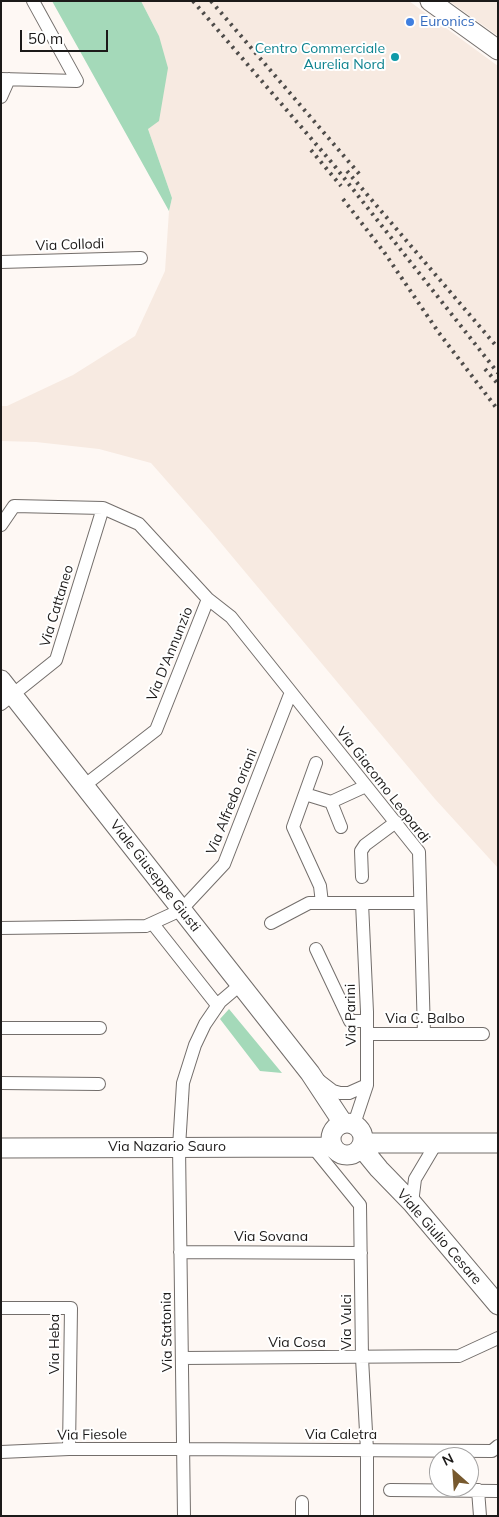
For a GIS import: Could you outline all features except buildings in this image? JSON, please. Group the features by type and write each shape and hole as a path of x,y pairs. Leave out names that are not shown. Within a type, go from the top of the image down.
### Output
{"street":[{"path":"1,97 5,79 77,81 33,1"},
{"path":"430,1 498,50"},
{"name":"Via Collodi","path":"1,262 141,258"},
{"path":"1,525 14,506 104,508"},
{"name":"Via D'Annunzio","path":"85,786 156,730 208,599 139,524 104,508"},
{"name":"Via Cattaneo","path":"7,700 56,660 104,508"},
{"name":"Via Giacomo Leopardi","path":"208,599 231,617 419,852 424,1034"},
{"name":"Viale Giuseppe Giusti","path":"1,680 7,700 85,786 348,1123 362,1132 362,1145"},
{"name":"Via Alfredo oriani","path":"181,910 224,864 291,692"},
{"path":"316,763 293,827 320,886 322,903"},
{"path":"304,794 330,802 366,786"},
{"path":"330,802 341,827"},
{"path":"362,877 361,852 365,844 396,822"},
{"path":"271,923 309,903 420,903"},
{"name":"Via Parini","path":"348,1123 367,1085 367,1021 362,904"},
{"path":"1,928 146,926 181,910"},
{"path":"152,924 217,1005"},
{"path":"316,949 350,1021 367,1021"},
{"name":"Via Statonia","path":"184,1516 179,1147 182,1082 195,1045 205,1024 217,1005 240,985"},
{"path":"1,1028 100,1028"},
{"name":"Via C. Balbo","path":"367,1034 483,1034"},
{"path":"310,1073 333,1091 340,1093 349,1093 367,1085"},
{"name":"Viale Giuseppe Giusti","path":"310,1073 325,1107 327,1122 336,1146"},
{"path":"1,1083 99,1084"},
{"path":"348,1123 334,1129 336,1146 351,1154 362,1145 437,1142 498,1143"},
{"path":"412,1203 415,1179 437,1142"},
{"name":"Viale Giulio Cesare","path":"362,1145 379,1169 412,1203 498,1305"},
{"name":"Via Vulci","path":"312,1146 360,1205 367,1516"},
{"name":"Via Nazario Sauro","path":"1,1148 336,1146"},
{"name":"Viale Giulio Cesare","path":"336,1146 367,1167 379,1169"},
{"name":"Via Sovana","path":"180,1252 361,1253"},
{"name":"Via Heba","path":"1,1308 71,1308 69,1449"},
{"name":"Via Cosa","path":"182,1358 459,1356 498,1338"},
{"name":"Via Caletra","path":"183,1449 492,1451 498,1446"},
{"name":"Via Fiesole","path":"1,1452 69,1449 183,1449"},
{"path":"390,1490 429,1490"},
{"path":"479,1490 498,1490"},
{"path":"479,1497 480,1516"},
{"path":"302,1502 302,1516"}],"shaded area":[{"path":"141,1 409,1 498,66 498,868 435,799 210,530 151,463 99,449 36,442 1,441 1,406 7,406 73,375 135,336 165,271 169,211 172,198 148,129 159,36"},
{"path":"449,1 498,1 498,36"}],"green space":[{"path":"52,1 141,1 159,36 168,68 159,121 148,129 172,198 169,211"},
{"path":"229,1009 282,1073 260,1071 220,1019"}],"railway":[{"path":"193,1 333,164 498,373"},
{"path":"211,1 361,176"},
{"path":"311,150 341,186"},
{"path":"347,171 498,348"},
{"path":"343,199 384,252 439,333 498,410"},
{"path":"485,369 498,384"}],"place":[{"name":"Euronics","path":"410,22"},
{"name":"Centro Commerciale Aurelia Nord","path":"395,57"}]}
